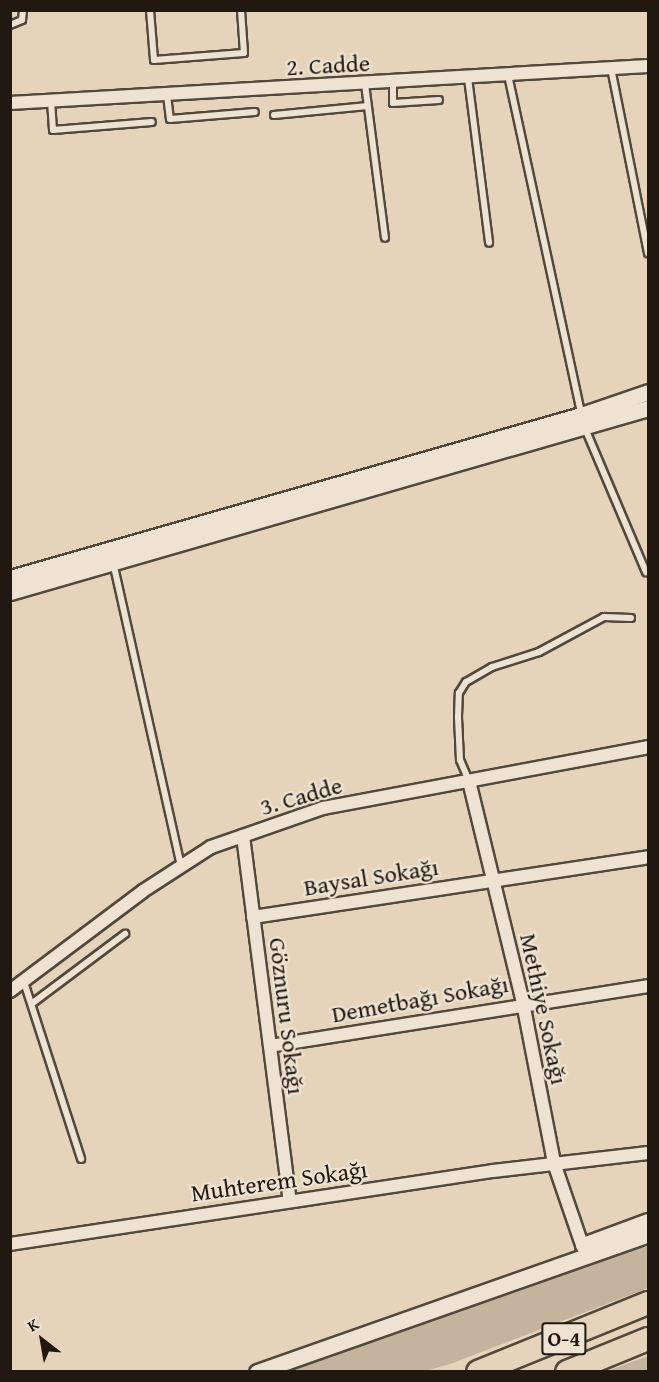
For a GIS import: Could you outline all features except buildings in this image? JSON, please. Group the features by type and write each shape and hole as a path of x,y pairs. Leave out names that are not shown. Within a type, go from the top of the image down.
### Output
{"highway":[{"name":"O-4","path":"478,1371 648,1303"},
{"name":"O-4","path":"567,1371 648,1339"}],"street":[{"name":"2. Cadde","path":"10,104 648,66"},
{"path":"583,421 648,392"},
{"path":"10,578 111,555 583,421 648,408"},
{"path":"10,592 111,555"},
{"name":"3. Cadde","path":"10,991 181,866 211,847 323,808 648,747"},
{"name":"Methiye Sokağı","path":"469,781 523,1003 554,1163 582,1245"},
{"name":"Göznuru Sokağı","path":"243,836 290,1201"},
{"name":"Baysal Sokağı","path":"253,917 648,857"},
{"name":"Demetbağı Sokağı","path":"270,1046 523,1003 648,986"},
{"name":"Muhterem Sokağı","path":"10,1244 554,1163 648,1153"},
{"path":"257,1371 379,1332 480,1292 582,1245 648,1221"},
{"path":"480,1292 645,1237"}],"lane":[{"path":"10,25 22,20 23,10"},
{"path":"150,10 154,60 244,53 241,10"},
{"path":"611,67 648,254"},
{"path":"508,75 583,421 646,572"},
{"path":"468,78 489,243"},
{"path":"393,82 393,103 439,100"},
{"path":"365,84 385,238"},
{"path":"167,94 170,119 255,112"},
{"path":"51,101 53,130 152,122"},
{"path":"274,115 368,106"},
{"path":"111,555 181,866"},
{"path":"469,781 460,760 458,717 459,693 466,682 492,667 539,652 604,617 632,618"},
{"path":"34,1002 125,934"},
{"path":"24,982 34,1002 54,1083 81,1159"}],"shaded area":[{"path":"648,1247 648,1288 453,1363 426,1371 283,1372 469,1301 619,1249"},
{"path":"648,1356 648,1371 607,1371"}]}
